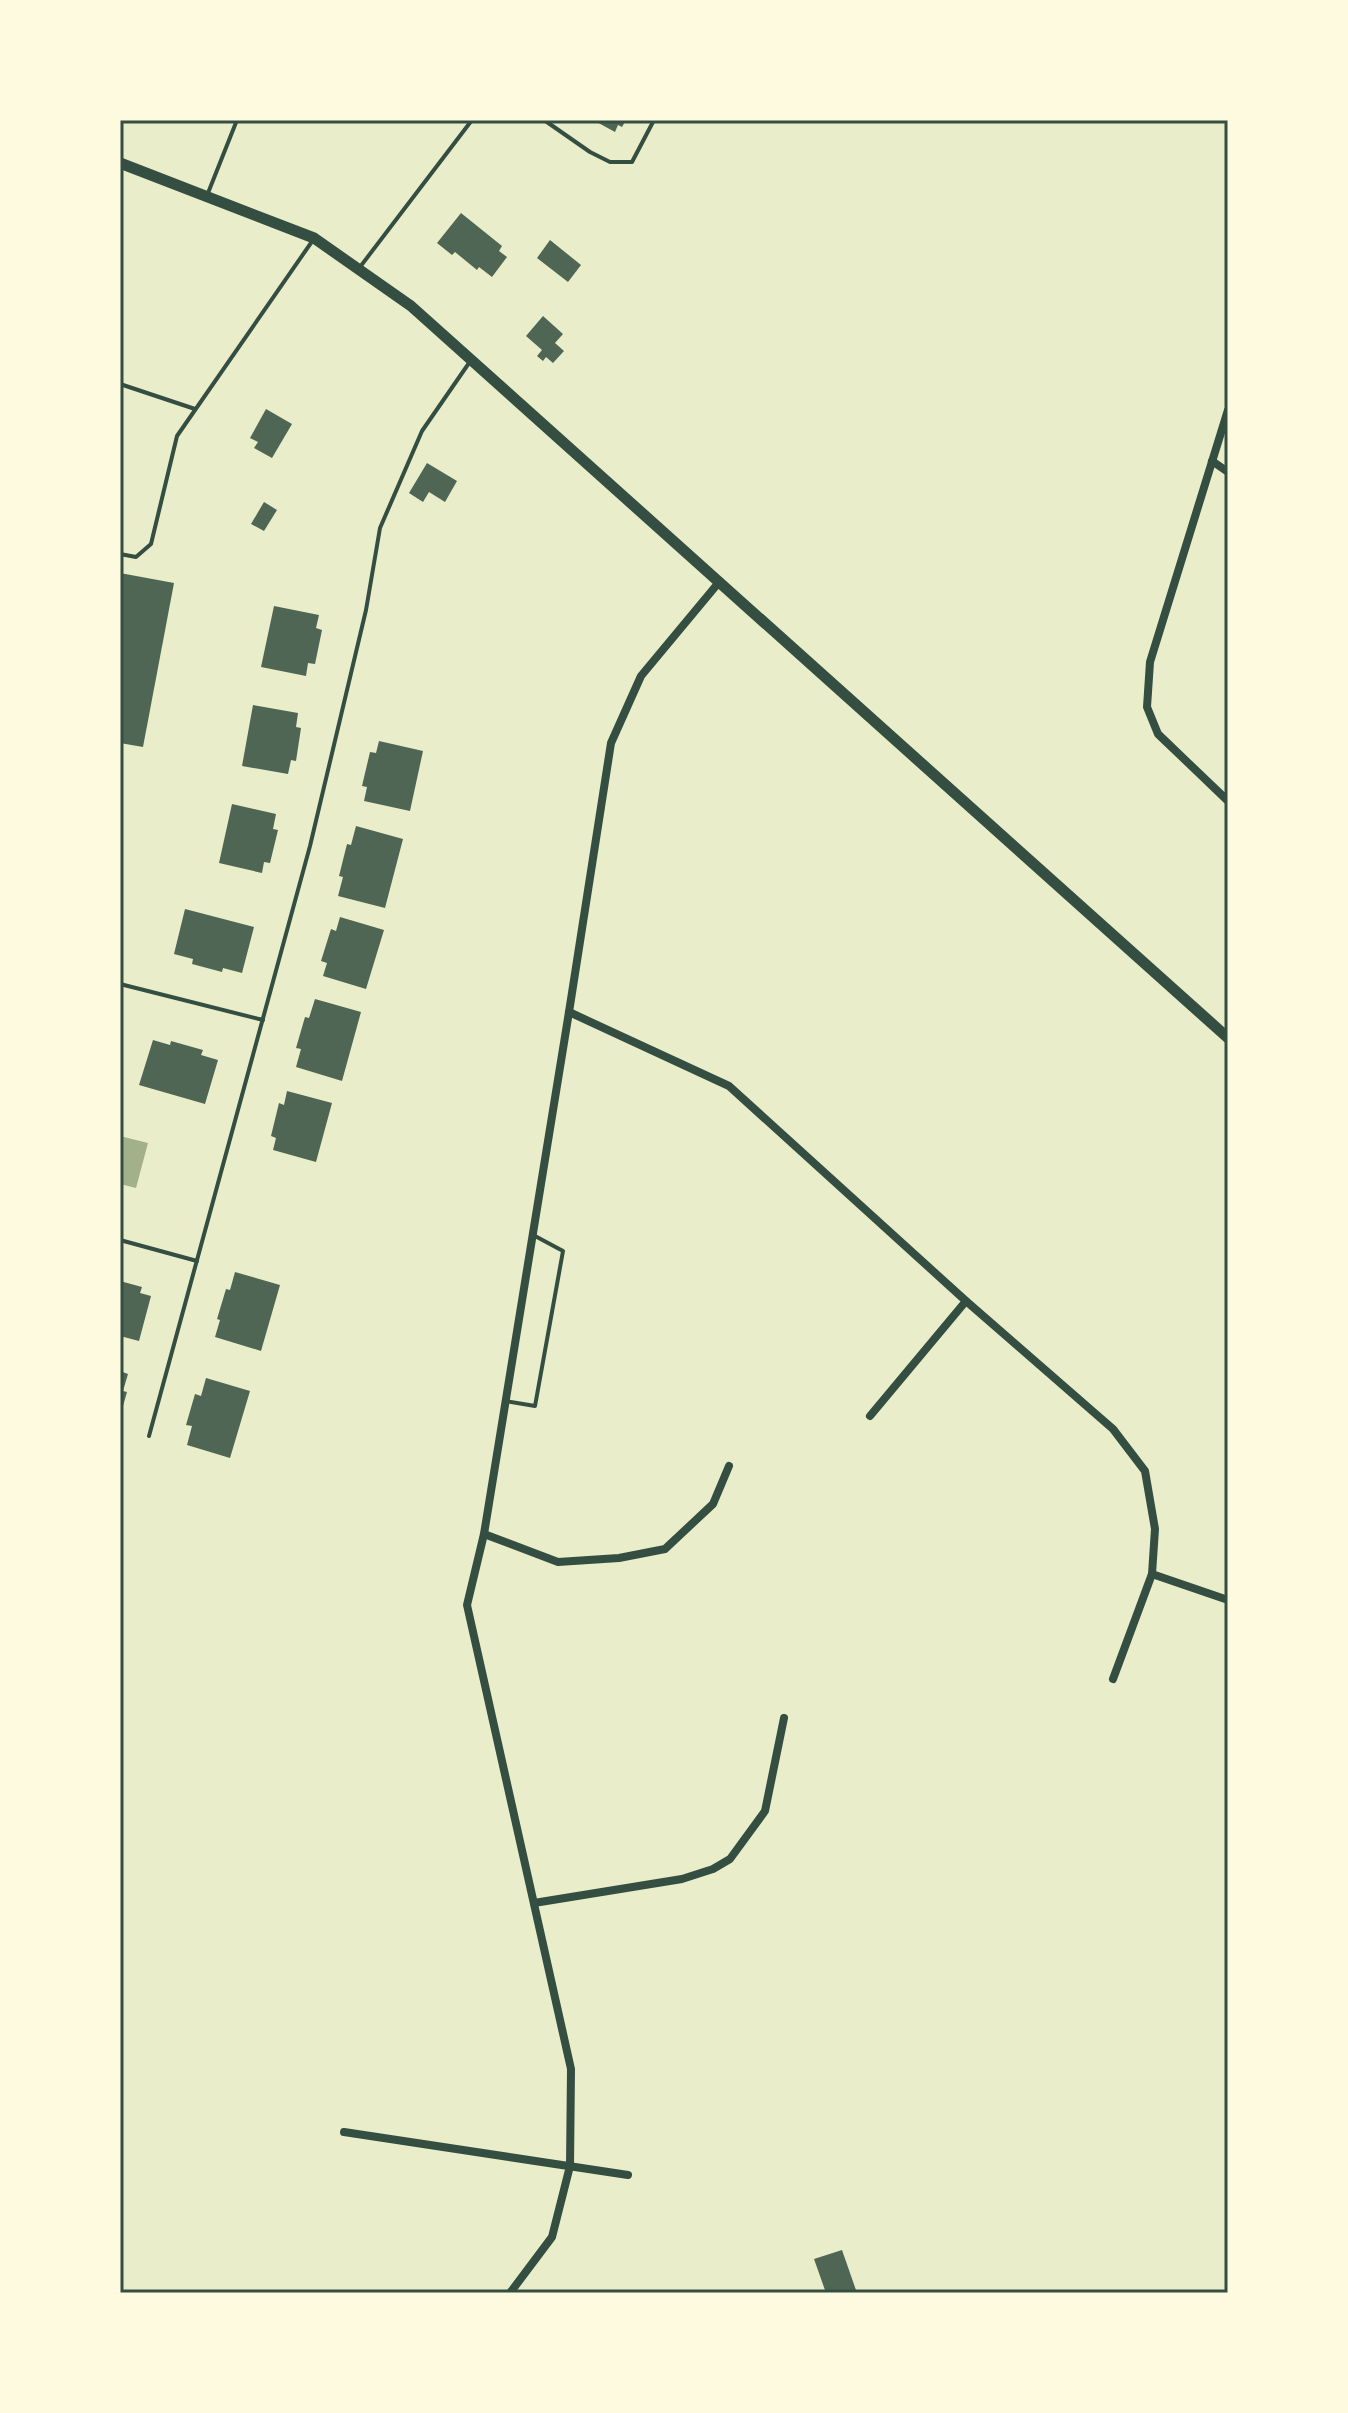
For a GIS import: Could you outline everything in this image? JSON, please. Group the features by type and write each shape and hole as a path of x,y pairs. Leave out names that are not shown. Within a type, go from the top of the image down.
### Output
{"street":[{"path":"120,163 314,238 411,306 1228,1038"},
{"path":"1228,410 1150,662 1147,707 1158,734 1228,801"},
{"path":"1212,461 1228,472"},
{"path":"510,2293 552,2237 570,2166 571,2069 467,1605 484,1534 611,743 641,676 720,581"},
{"path":"569,1012 729,1086 966,1301 1113,1429 1145,1471 1155,1529 1152,1574 1113,1679"},
{"path":"870,1416 966,1301"},
{"path":"484,1534 558,1562 619,1558 665,1549 713,1504 729,1466"},
{"path":"1152,1574 1228,1600"},
{"path":"534,1903 682,1879 713,1869 730,1859 765,1811 784,1718"},
{"path":"344,2132 628,2175"}],"lane":[{"path":"207,195 237,120"},
{"path":"358,269 472,120"},
{"path":"544,120 610,162 632,162 654,120"},
{"path":"120,554 136,557 151,544 177,436 314,238"},
{"path":"149,1436 310,846 366,610 380,528 422,431 472,359"},
{"path":"120,384 195,409"},
{"path":"120,984 263,1020"},
{"path":"505,1401 535,1406 563,1251 533,1234"},
{"path":"120,1240 197,1261"}],"shaded area":[{"path":"120,1136 148,1143 136,1188 120,1184"}],"building":[{"path":"593,120 626,120 622,127 618,125 615,132"},
{"path":"461,213 502,246 499,251 507,257 492,277 437,243"},
{"path":"550,240 581,265 568,282 537,258"},
{"path":"543,316 563,334 555,343 564,351 553,363 546,357 543,361 537,356 542,350 526,336"},
{"path":"266,409 292,424 272,458 254,448 258,442 250,438"},
{"path":"427,463 457,481 445,502 429,492 423,502 409,493"},
{"path":"264,502 277,510 264,531 251,524"},
{"path":"120,573 174,583 143,747 120,743"},
{"path":"274,606 319,615 316,628 322,630 315,664 308,663 306,676 261,667"},
{"path":"253,705 298,713 296,727 301,728 296,761 291,760 288,774 242,766"},
{"path":"379,741 423,751 410,811 364,801 367,787 362,786 370,752 376,753"},
{"path":"232,804 276,814 273,829 278,830 270,863 264,862 262,873 219,863"},
{"path":"356,826 403,839 385,908 338,896 343,877 339,876 347,844 351,845"},
{"path":"185,909 254,927 242,973 223,968 222,972 192,964 193,959 174,954"},
{"path":"340,917 384,930 366,989 323,976 327,963 321,961 331,929 336,931"},
{"path":"315,999 361,1012 342,1081 296,1067 301,1049 296,1048 305,1017 309,1018"},
{"path":"153,1040 170,1045 171,1041 203,1050 201,1055 218,1060 205,1104 139,1085"},
{"path":"287,1091 332,1103 316,1162 273,1150 276,1138 271,1136 279,1103 284,1105"},
{"path":"235,1272 280,1285 261,1351 215,1337 226,1289 230,1290"},
{"path":"120,1281 142,1287 140,1293 151,1296 139,1341 120,1336"},
{"path":"120,1371 128,1374 121,1413"},
{"path":"206,1378 250,1391 230,1458 187,1445 192,1426 186,1425 195,1394 201,1396"},
{"path":"842,2250 857,2293 826,2293 814,2259"}]}
